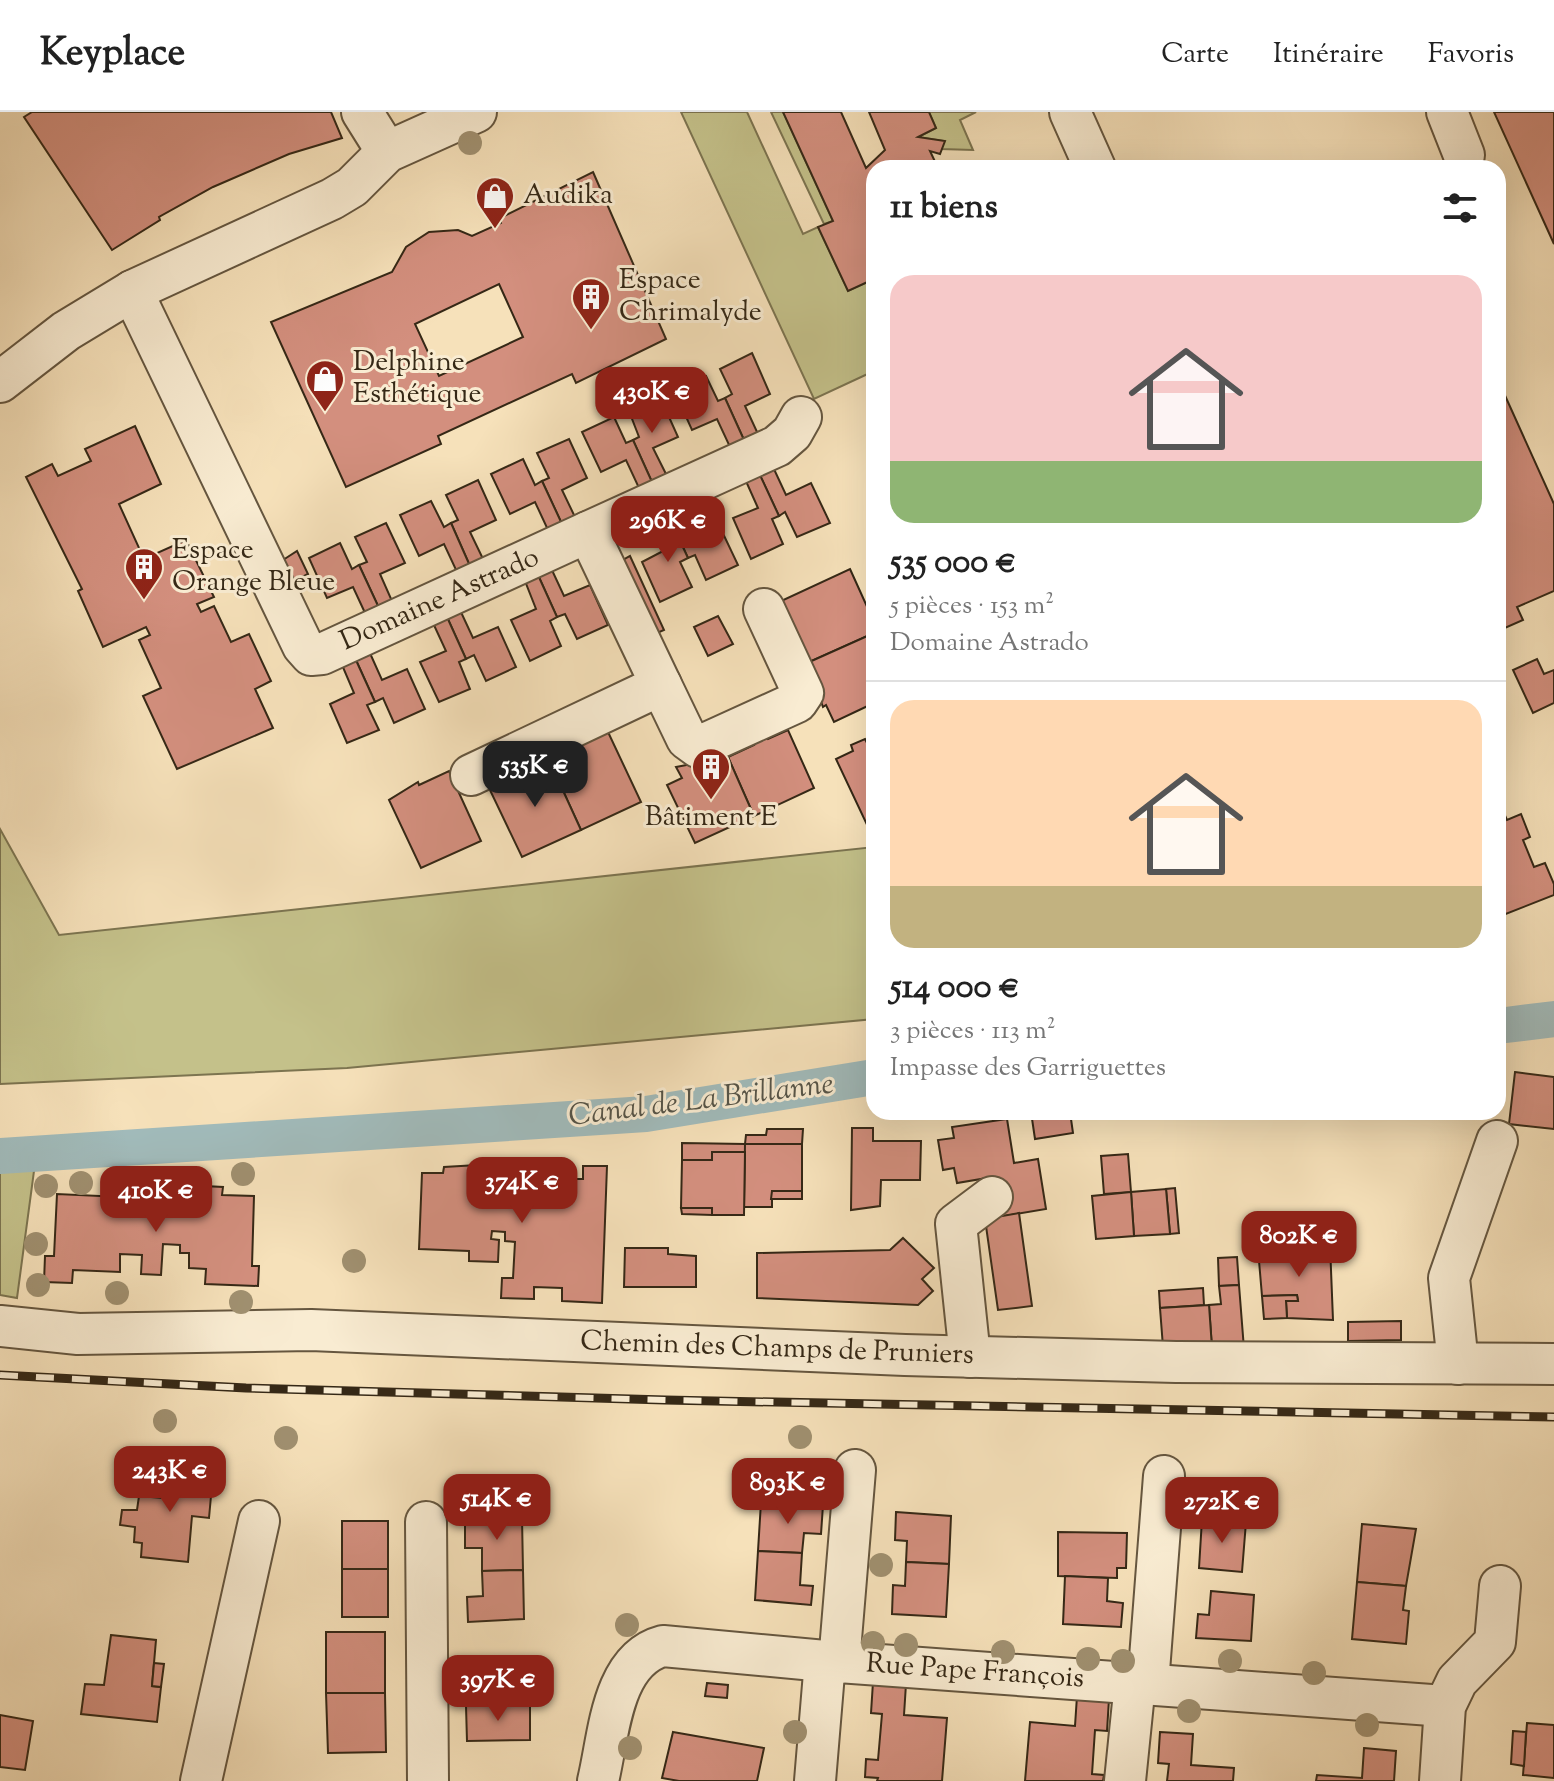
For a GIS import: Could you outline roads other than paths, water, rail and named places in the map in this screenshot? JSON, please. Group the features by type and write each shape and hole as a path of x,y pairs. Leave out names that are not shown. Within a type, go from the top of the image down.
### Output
{"street":[{"path":"362,112 387,152"},
{"path":"0,382 66,331 132,291 332,199 352,187 387,152 476,112"},
{"path":"1070,112 1091,160"},
{"path":"1447,112 1464,155"},
{"name":"Domaine Astrado","path":"132,291 303,646 311,655 777,446 792,433 801,417"},
{"path":"588,532 687,739 698,747 797,702 803,693 764,609"},
{"path":"471,775 661,685"},
{"path":"1458,1364 1449,1278 1497,1141"},
{"path":"970,1357 956,1224 992,1197"},
{"name":"Chemin des Champs de Pruniers","path":"0,1326 78,1334 286,1329 970,1357 1554,1364"},
{"path":"1125,1781 1142,1684 1164,1476"},
{"path":"815,1781 855,1486"},
{"path":"201,1781 259,1521"},
{"path":"426,1522 428,1781"},
{"path":"1440,1781 1445,1706 1457,1681 1495,1642 1500,1586"},
{"name":"Rue Pape François","path":"598,1781 623,1679 642,1654 674,1645 832,1662 1445,1706"}],"waterway":[{"name":"Canal de La Brillanne","path":"1506,1025 1554,1019"},
{"name":"Canal de La Brillanne","path":"0,1156 646,1114 866,1078"}],"railway":[{"path":"0,1375 246,1388 665,1400 1554,1417"}],"place":[{"name":"Audika","path":"495,230"},
{"name":"Espace Chrimalyde","path":"591,331"},
{"name":"Delphine Esthétique","path":"325,413"},
{"name":"Espace Orange Bleue","path":"144,601"},
{"name":"Bâtiment E","path":"711,801"}]}
